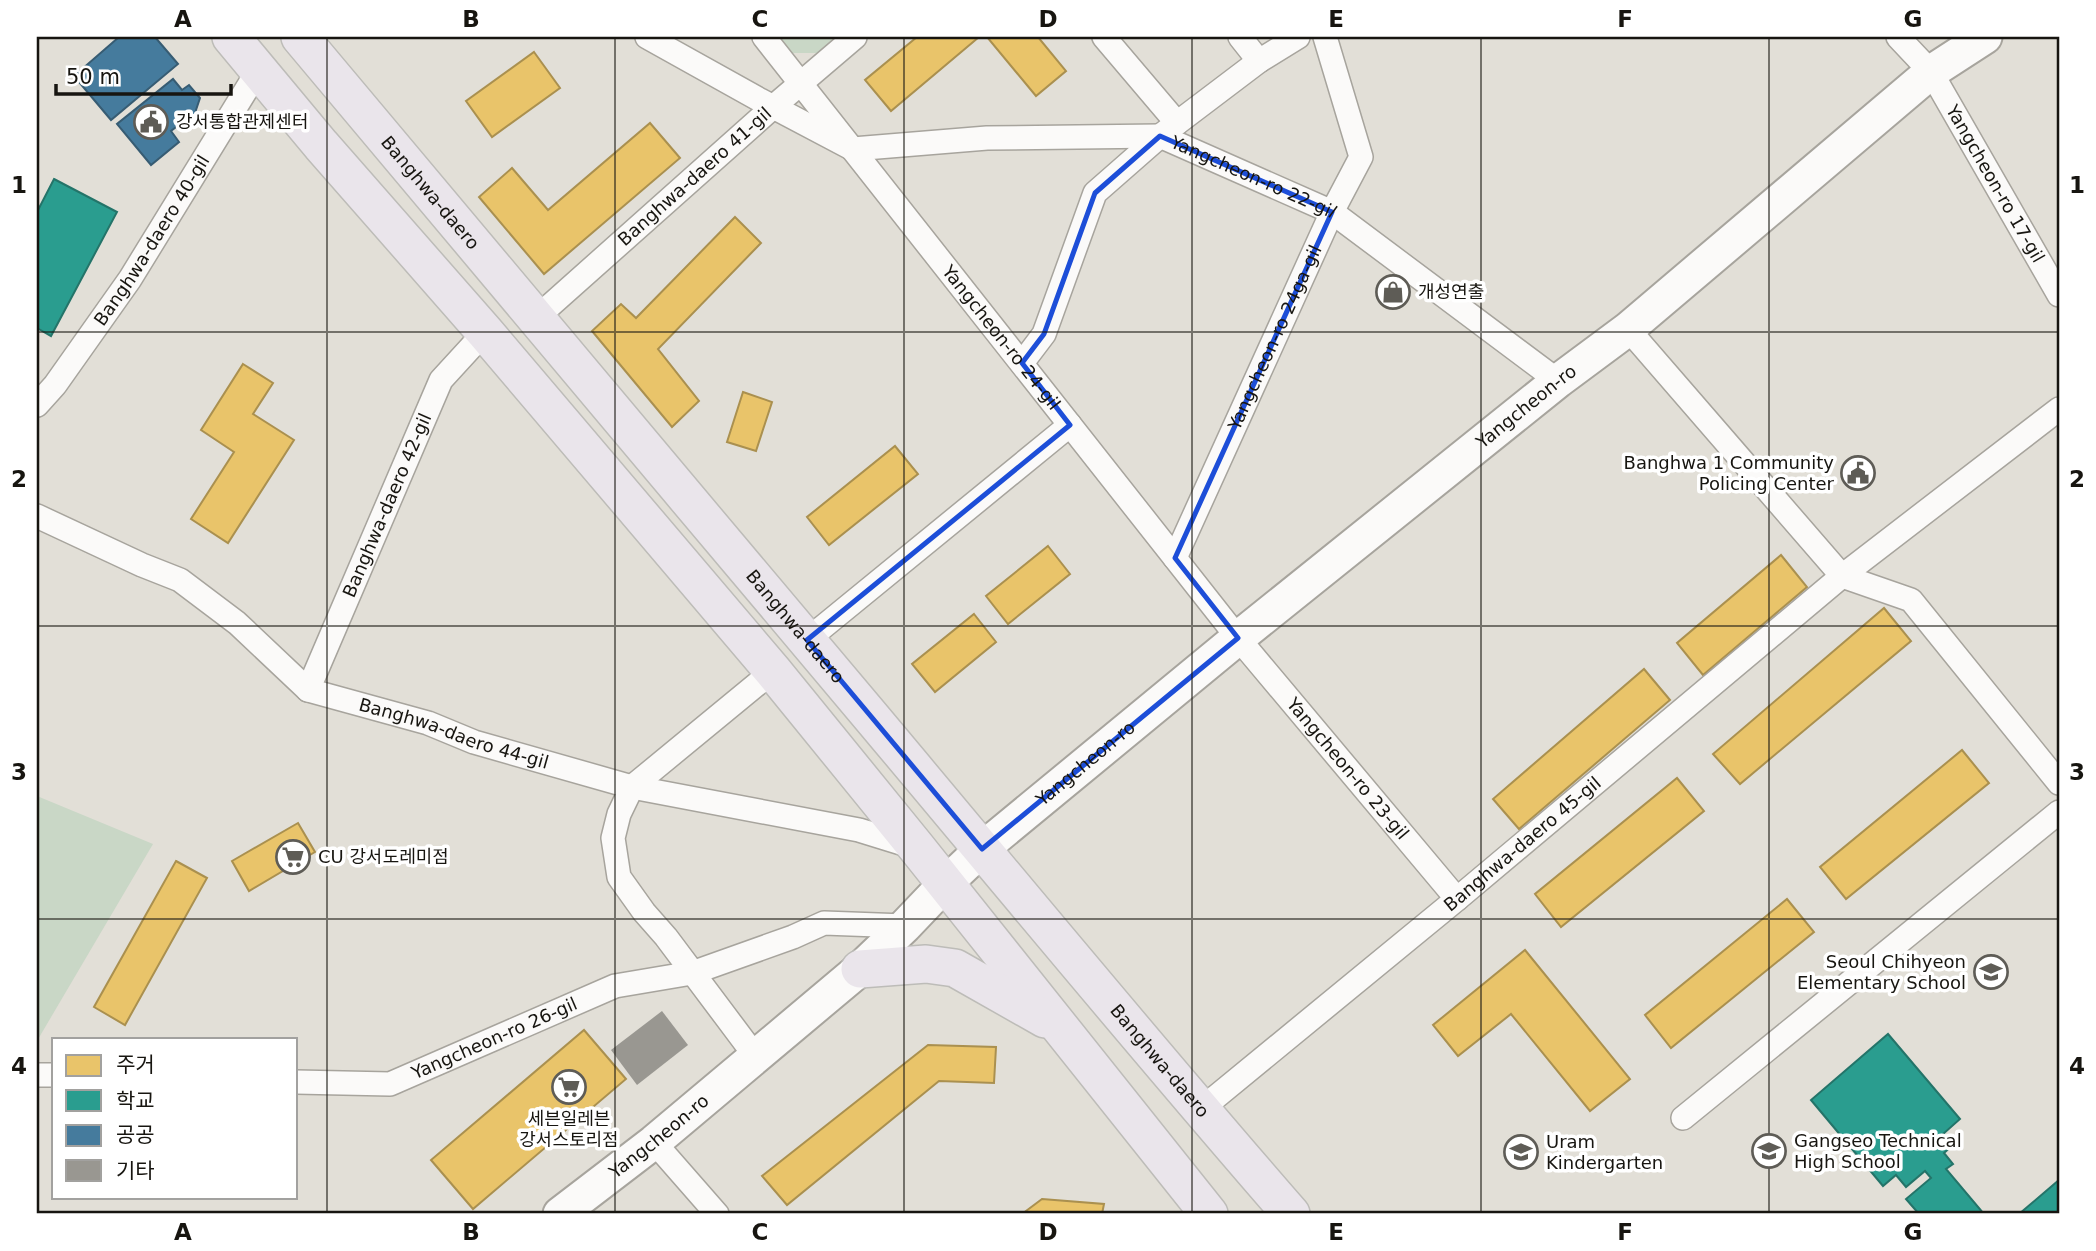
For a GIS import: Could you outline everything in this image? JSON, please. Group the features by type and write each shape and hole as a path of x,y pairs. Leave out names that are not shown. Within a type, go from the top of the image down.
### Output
{"main road":[{"path":"231,37 773,671 1209,1214"},
{"name":"Banghwa-daero","path":"300,37 1200,1110 1291,1214"},
{"name":"Yangcheon-ro","path":"560,1214 654,1142 860,969 982,849 1238,638 1558,381 1628,329 1931,72 1985,37"},
{"path":"860,969 926,964 955,968 1062,1029"}],"street":[{"path":"647,37 853,149"},
{"name":"Yangcheon-ro 24-gil","path":"764,37 1238,638"},
{"name":"Banghwa-daero 41-gil","path":"535,319 855,37"},
{"path":"1104,37 1169,129"},
{"path":"1240,37 1259,61"},
{"path":"1022,363 1044,334 1095,193 1169,129 1259,61 1298,37"},
{"name":"Yangcheon-ro 24ga-gil","path":"1175,558 1332,212 1361,157 1325,37"},
{"name":"Yangcheon-ro 17-gil","path":"1898,37 1931,72 2059,295"},
{"name":"Banghwa-daero 40-gil","path":"37,405 55,385 130,279 259,69"},
{"name":"Yangcheon-ro 22-gil","path":"853,149 987,138 1169,129 1332,212 1558,381"},
{"path":"1628,329 1842,576 1911,600 2059,783"},
{"name":"Banghwa-daero 42-gil","path":"308,690 441,380 485,332"},
{"name":"Banghwa-daero 45-gil","path":"1200,1110 1457,900 1842,576 2059,409"},
{"path":"807,640 1070,425"},
{"name":"Banghwa-daero 44-gil","path":"37,516 180,580 237,623 308,690 428,723 474,742 632,787 859,830 917,848"},
{"name":"Yangcheon-ro 23-gil","path":"1238,638 1457,900"},
{"path":"756,1057 620,877 613,838 619,814 632,787 773,671"},
{"path":"1683,1118 2059,812"},
{"name":"Yangcheon-ro 26-gil","path":"298,1082 390,1084 615,986 692,973 793,937 824,923 905,926"},
{"path":"654,1142 717,1214"}],"highlighted area":[{"path":"1160,136 1332,212 1175,558 1238,638 982,849 807,640 1070,425 1022,363 1044,334 1095,193"}],"green space":[{"path":"779,37 842,37 823,53 791,53"},
{"path":"37,796 153,844 37,1041"}],"building: 주거":[{"path":"917,37 979,37 891,111 865,80"},
{"path":"987,37 1038,37 1066,71 1036,96"},
{"path":"534,52 560,88 492,137 466,101"},
{"path":"650,123 680,158 544,274 479,197 512,168 548,210"},
{"path":"735,217 761,243 658,349 699,401 672,427 592,331 621,304 636,318"},
{"path":"243,364 273,383 253,414 294,440 228,543 191,519 234,452 201,430"},
{"path":"743,392 772,402 756,451 727,442"},
{"path":"895,446 918,474 829,545 807,517"},
{"path":"1048,546 1070,574 1008,624 986,596"},
{"path":"1781,555 1807,587 1703,675 1677,643"},
{"path":"1884,608 1911,641 1740,784 1713,754"},
{"path":"974,614 996,642 935,692 912,664"},
{"path":"1644,669 1670,700 1519,829 1493,799"},
{"path":"1962,750 1989,783 1846,899 1820,867"},
{"path":"1677,778 1704,811 1561,927 1535,894"},
{"path":"298,823 315,852 249,891 232,861"},
{"path":"176,861 207,878 125,1025 94,1007"},
{"path":"1787,899 1814,932 1671,1048 1645,1015"},
{"path":"1525,950 1630,1079 1590,1111 1511,1014 1458,1056 1433,1025"},
{"path":"584,1030 626,1079 473,1209 431,1160"},
{"path":"928,1045 996,1047 994,1083 939,1081 787,1205 762,1176"},
{"path":"1042,1199 1104,1204 1102,1214 1022,1214"}],"building: 학교":[{"path":"54,179 117,212 51,336 37,328 37,212"},
{"path":"1888,1034 1960,1119 1943,1134 1953,1145 1944,1153 1953,1164 1946,1169 1984,1214 1919,1214 1906,1199 1931,1178 1925,1171 1906,1187 1896,1175 1883,1186 1811,1100"},
{"path":"2059,1180 2059,1214 2019,1214"}],"building: 공공":[{"path":"119,37 155,37 178,64 111,120 74,76"},
{"name":"강서통합관제센터","path":"173,79 182,90 189,85 200,98 193,119 190,116 171,131 179,142 151,165 117,124"}],"building: 기타":[{"path":"662,1011 688,1045 637,1085 611,1050"}],"place":[{"name":"강서통합관제센터","path":"151,122"},
{"name":"개성연출","path":"1393,292"},
{"name":"Banghwa 1 Community Policing Center","path":"1858,473"},
{"name":"CU 강서도레미점","path":"293,857"},
{"name":"Seoul Chihyeon Elementary School","path":"1991,972"},
{"name":"세븐일레븐 강서스토리점","path":"569,1087"},
{"name":"Gangseo Technical High School","path":"1769,1151"},
{"name":"Uram Kindergarten","path":"1521,1152"}]}
